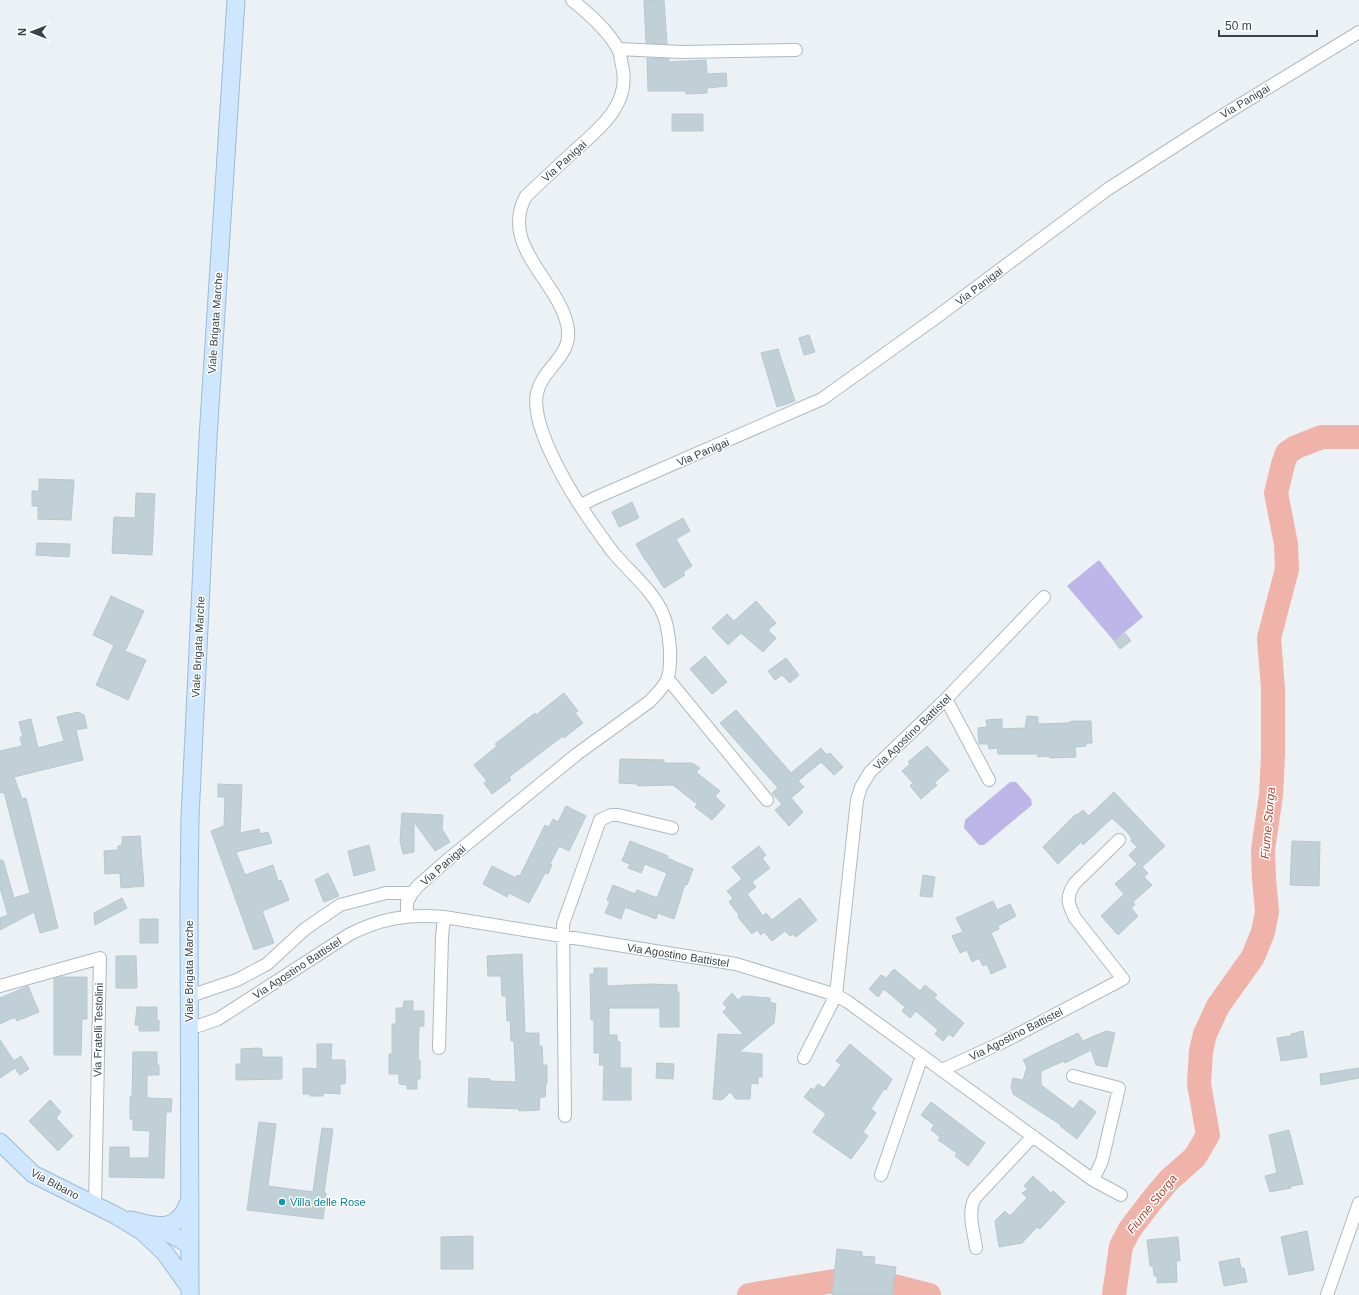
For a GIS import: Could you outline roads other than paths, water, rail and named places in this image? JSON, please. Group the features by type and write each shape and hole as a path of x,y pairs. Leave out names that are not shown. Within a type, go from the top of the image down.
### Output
{"street":[{"name":"Viale Brigata Marche","path":"190,1291 189,890 194,735 208,438 236,0"},
{"name":"Via Panigai","path":"190,996 237,980 266,964 305,929 340,905 386,893 412,893 445,862 571,759 649,702 659,692 668,679 671,666 670,643 663,614 655,599 613,552 566,482 555,460 540,422 537,407 537,393 542,381 566,347 569,338 568,325 564,311 535,267 524,245 518,226 520,206 526,196 602,126 619,102 622,89 623,74 618,49 596,21 572,0"},
{"name":"Via Panigai","path":"581,505 822,399 950,307 1108,188 1216,119 1359,32"},
{"path":"618,49 682,52 796,50"},
{"name":"Via Agostino Battistel","path":"804,1058 836,995 857,800 861,787 870,772 946,699 1044,597"},
{"path":"668,679 767,800"},
{"path":"946,699 989,780"},
{"path":"565,1116 563,924 600,820 611,815 618,815 672,828"},
{"name":"Via Agostino Battistel","path":"942,1070 1006,1041 1123,979 1075,918 1070,908 1068,897 1070,889 1075,883 1119,840"},
{"path":"407,916 407,902 412,893"},
{"name":"Via Agostino Battistel","path":"190,1027 198,1026 218,1019 350,934 376,922 407,916 424,915 444,917 736,964 836,995 848,1002 1093,1180 1121,1194"},
{"path":"439,1048 442,937 444,917"},
{"name":"Via Fratelli Testolini","path":"0,986 100,958 96,1205"},
{"path":"881,1175 922,1056"},
{"path":"1073,1076 1119,1088 1102,1161 1093,1180"},
{"path":"976,1248 971,1205 975,1198 1033,1136"},
{"name":"Via Bibano","path":"0,1142 33,1174 117,1216 143,1232 165,1253 190,1291"},
{"name":"Via Bibano","path":"117,1216 147,1224 159,1226 169,1225 178,1219 185,1210 189,1199"},
{"path":"1327,1295 1359,1203"},
{"path":"147,1224 167,1232 190,1248 177,1255 165,1253"}],"waterway":[{"name":"Fiume Storga","path":"1114,1295 1121,1246 1130,1229 1169,1180 1195,1157 1208,1135 1199,1084 1201,1051 1205,1034 1218,1006 1253,957 1263,932 1267,912 1263,850 1271,795 1273,755 1273,689 1269,638 1287,569 1286,544 1276,493 1283,464 1287,453 1296,447 1322,437 1359,437"},
{"name":"Fiume Storga","path":"749,1295 840,1280 877,1282 929,1295"}],"place":[{"name":"Villa delle Rose","path":"282,1202"}]}
